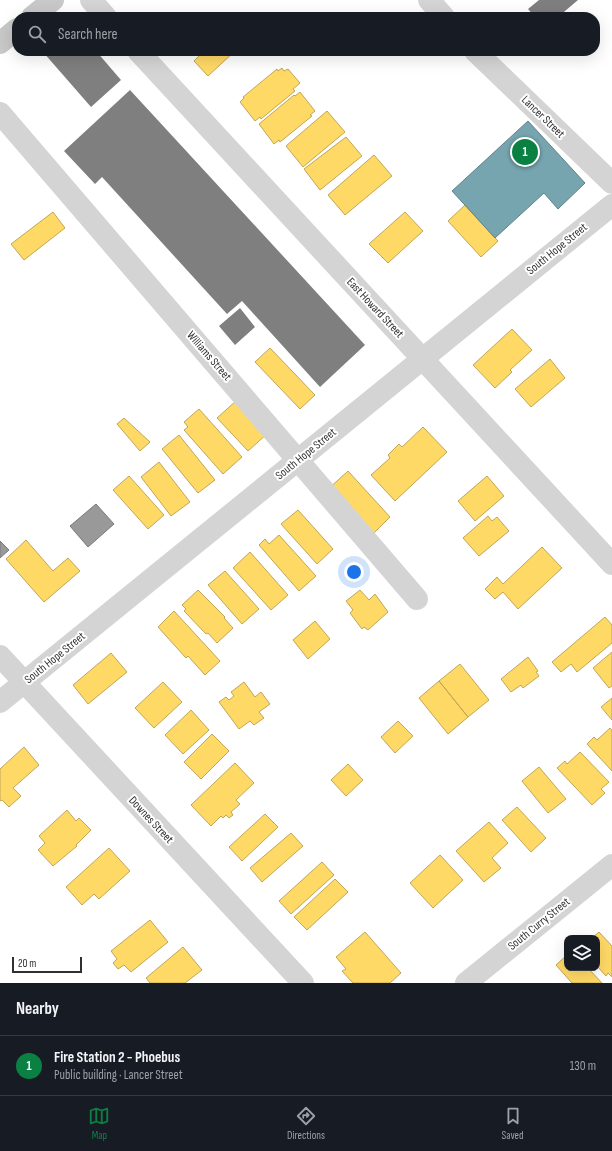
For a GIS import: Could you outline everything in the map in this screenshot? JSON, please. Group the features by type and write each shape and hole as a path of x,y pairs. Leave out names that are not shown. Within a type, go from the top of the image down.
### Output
{"main road":[{"path":"38,12 53,0"},
{"path":"0,43 12,33"}],"street":[{"path":"90,0 101,12"},
{"path":"429,0 440,12"},
{"name":"East Howard Street","path":"143,56 612,564"},
{"name":"Lancer Street","path":"480,56 612,183"},
{"name":"Williams Street","path":"0,113 417,599"},
{"name":"South Hope Street","path":"0,702 612,205"},
{"name":"Downes Street","path":"0,656 303,983"},
{"name":"South Curry Street","path":"466,983 612,865"}],"building: Homes":[{"path":"199,56 230,56 208,76 194,61"},
{"path":"282,68 284,71 288,69 300,83 293,89 295,91 261,119 260,117 255,121 240,102 244,98 243,97 277,69 278,71"},
{"path":"300,92 315,111 310,115 312,116 280,142 279,140 274,144 259,124 294,95 295,96"},
{"path":"327,111 345,132 303,167 286,146"},
{"path":"346,137 362,156 320,190 304,169"},
{"path":"374,155 392,176 345,215 328,195"},
{"path":"465,205 498,241 481,257 448,221"},
{"path":"53,212 65,228 24,260 11,244"},
{"path":"405,212 423,231 388,263 369,244"},
{"path":"512,329 532,350 510,370 512,372 495,388 473,365"},
{"path":"270,348 315,395 300,409 255,362"},
{"path":"550,359 565,378 531,407 515,389"},
{"path":"237,400 268,433 248,451 217,418"},
{"path":"199,409 242,457 223,474 184,430 188,427 184,422"},
{"path":"124,418 150,442 140,451 117,424"},
{"path":"423,427 447,452 395,501 371,475 390,458 388,455 399,444 402,447"},
{"path":"179,435 215,480 198,493 162,449"},
{"path":"159,462 190,502 171,516 141,477"},
{"path":"348,471 390,517 374,533 326,491"},
{"path":"129,476 164,515 148,529 113,490"},
{"path":"487,476 504,496 475,521 458,501"},
{"path":"298,510 333,549 317,564 281,524"},
{"path":"488,516 492,521 497,517 509,531 479,556 463,538"},
{"path":"279,535 316,576 299,591 259,545 265,539 269,544"},
{"path":"26,540 53,571 68,558 80,571 44,602 6,559"},
{"path":"542,547 562,568 518,609 503,592 495,599 485,589 497,577 503,584"},
{"path":"250,552 288,595 271,610 233,568"},
{"path":"225,571 259,609 242,624 208,585"},
{"path":"198,590 225,617 224,618 233,628 217,643 184,611 186,609 182,605"},
{"path":"360,590 369,600 375,594 388,612 368,630 364,627 362,629 350,613 353,610 346,601"},
{"path":"174,611 220,661 205,675 188,656 186,658 158,627"},
{"path":"605,617 612,625 612,643 577,672 571,664 561,672 552,662"},
{"path":"315,621 330,639 308,659 293,640"},
{"path":"612,652 612,686 609,688 593,668"},
{"path":"111,653 127,672 88,704 73,685"},
{"path":"528,657 538,671 536,672 539,676 523,688 521,685 511,692 501,679"},
{"path":"460,664 489,700 468,717 439,681"},
{"path":"439,681 468,717 448,734 419,698"},
{"path":"163,682 182,702 154,728 135,708"},
{"path":"244,682 255,697 261,692 270,704 259,712 264,718 254,725 250,721 239,729 219,702 226,697 229,700 234,696 231,692"},
{"path":"612,698 612,720 601,707"},
{"path":"191,710 209,730 183,754 165,735"},
{"path":"398,721 413,736 395,753 381,737"},
{"path":"610,728 612,730 612,771 587,744 594,737 597,740"},
{"path":"212,734 229,751 201,779 184,762"},
{"path":"24,747 39,765 13,788 21,796 9,807 2,800 0,801 0,769"},
{"path":"580,752 609,782 601,789 605,793 592,805 557,768 565,761 567,764"},
{"path":"235,763 254,783 236,800 240,804 231,812 233,815 229,818 226,815 223,818 221,816 211,826 191,805"},
{"path":"348,764 363,780 346,796 331,780"},
{"path":"539,767 566,799 548,813 522,781"},
{"path":"517,807 546,838 531,852 502,820"},
{"path":"67,810 76,821 79,818 91,830 76,845 77,846 53,866 38,850 45,843 39,836"},
{"path":"265,814 278,827 242,861 229,847"},
{"path":"489,822 508,843 492,858 501,868 484,882 456,851"},
{"path":"291,833 303,846 262,882 250,868"},
{"path":"109,848 130,871 99,899 94,894 82,905 66,887"},
{"path":"440,855 463,880 433,908 410,883"},
{"path":"322,862 334,875 291,914 279,901"},
{"path":"335,879 348,892 307,930 294,917"},
{"path":"150,920 168,942 131,972 124,965 118,969 113,963 117,959 111,951"},
{"path":"365,932 401,973 390,983 353,983 342,971 346,969 336,957"},
{"path":"599,932 612,946 612,977 608,973 606,976 600,969 600,935 596,935"},
{"path":"183,947 202,970 185,983 150,983 146,978"},
{"path":"564,958 564,971 591,971 602,983 572,983 556,965"}],"building: Public":[{"path":"528,121 585,183 558,209 544,193 495,238 452,191"}],"building: Industry":[{"path":"96,504 114,524 88,547 70,526"},
{"path":"0,541 9,550 0,558"}],"building: Other":[{"path":"539,0 578,0 564,12 531,12 528,9"},
{"path":"46,56 100,56 121,80 91,107"},
{"path":"130,90 365,345 320,387 242,301 227,314 102,177 95,184 64,151"},
{"path":"240,308 255,327 235,345 219,326"}],"place":[{"name":"Fire Station 2 - Phoebus","path":"525,152"}]}
